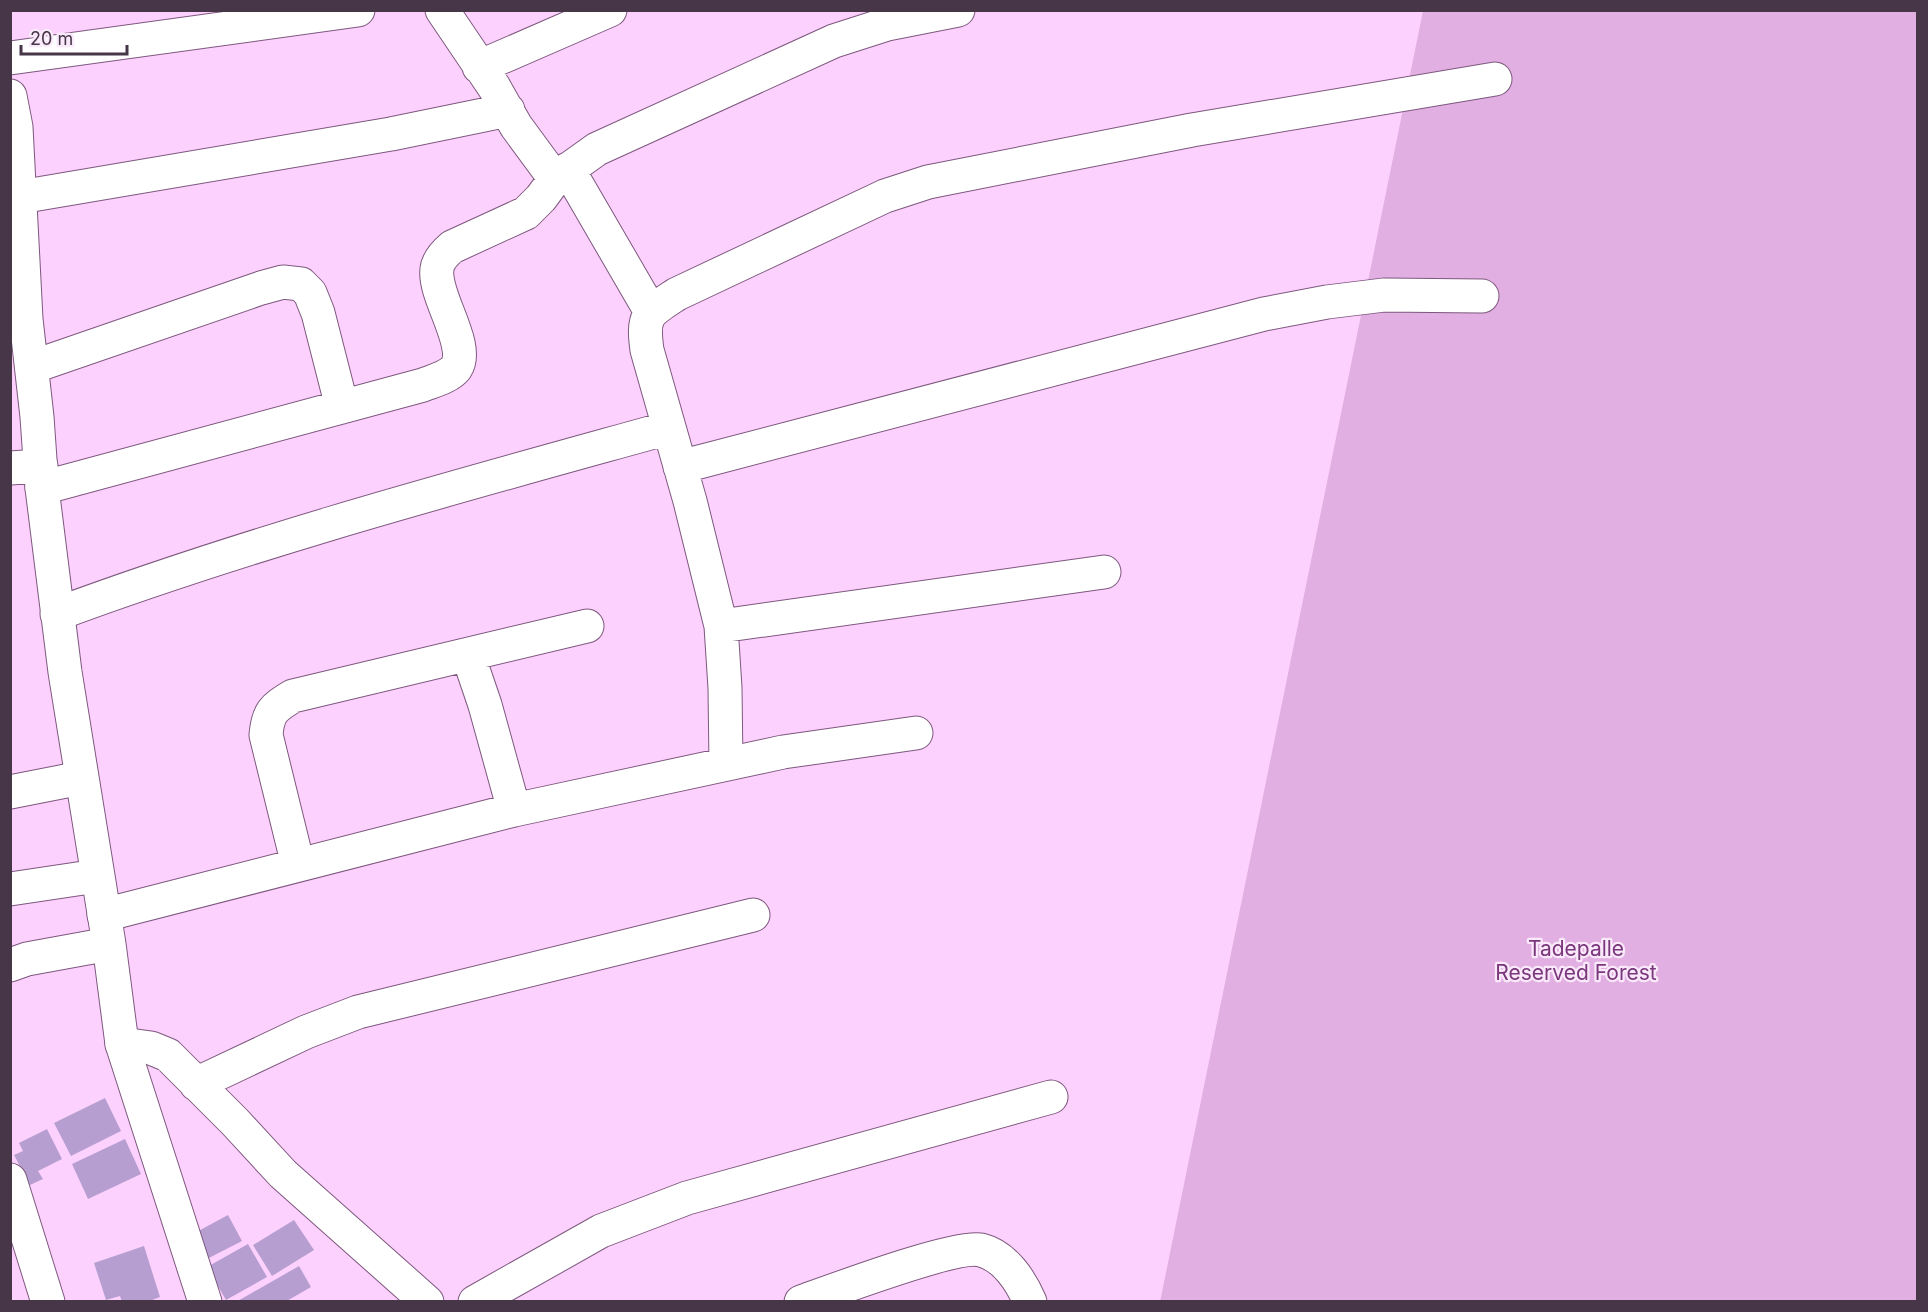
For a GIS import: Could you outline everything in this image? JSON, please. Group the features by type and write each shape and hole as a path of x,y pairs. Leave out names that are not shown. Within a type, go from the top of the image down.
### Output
{"street":[{"path":"10,58 358,10"},
{"path":"442,10 508,110 516,126 561,174 651,312"},
{"path":"479,67 609,10"},
{"path":"31,474 342,407 423,385 446,376 456,367 460,349 438,284 437,269 443,256 452,247 526,213 561,174 597,149 834,41 887,24 958,10"},
{"path":"726,764 721,626 680,466 647,350 644,327 651,312 677,294 885,196 928,182 1192,130 1494,79"},
{"path":"10,96 16,127 26,319 32,367 31,474 57,614 122,1044 205,1302"},
{"path":"20,197 391,134 508,110"},
{"path":"32,367 261,288 283,282 301,284 310,293 318,313 342,407"},
{"path":"680,466 1264,314 1327,302 1384,295 1482,296"},
{"path":"57,614 342,519 668,428"},
{"path":"721,626 1104,572"},
{"path":"298,865 266,735 267,718 276,706 293,696 587,626"},
{"path":"468,655 485,705 514,810"},
{"path":"10,965 298,865 514,810 726,764 783,752 916,733"},
{"path":"10,792 81,778"},
{"path":"10,889 97,876"},
{"path":"196,1083 306,1032 358,1012 753,915"},
{"path":"122,1044 151,1048 168,1055 283,1173 427,1302"},
{"path":"475,1302 602,1231 678,1202 1051,1097"},
{"path":"10,1180 48,1302"},
{"path":"801,1302 947,1254 980,1250 1000,1259 1024,1287 1030,1302"}],"green space":[{"name":"Tadepalle Reserved Forest","path":"1423,11 1917,11 1917,1301 1160,1302"}],"building":[{"path":"105,1098 121,1131 71,1156 54,1123"},
{"path":"47,1129 62,1159 38,1171 43,1179 30,1185 14,1155 23,1151 19,1143"},
{"path":"125,1139 141,1174 88,1199 72,1164"},
{"path":"228,1215 242,1241 205,1260 191,1235"},
{"path":"294,1220 314,1250 272,1276 253,1245"},
{"path":"248,1244 267,1277 226,1300 207,1267"},
{"path":"144,1246 160,1297 147,1302 122,1302 120,1296 106,1300 94,1263"},
{"path":"299,1266 311,1287 285,1302 236,1302"}]}
